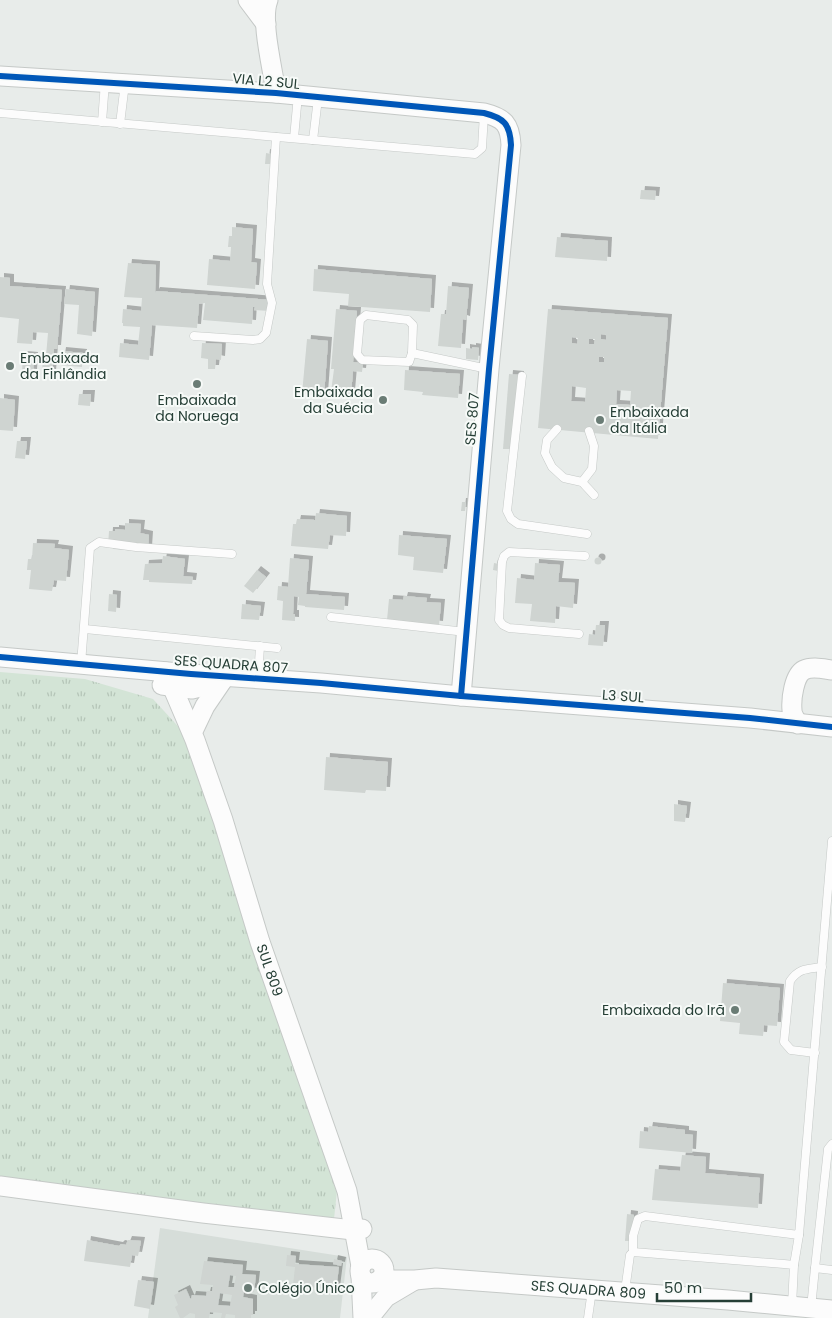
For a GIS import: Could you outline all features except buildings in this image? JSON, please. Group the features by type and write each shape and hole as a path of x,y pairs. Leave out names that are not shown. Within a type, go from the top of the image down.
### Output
{"street":[{"path":"248,0 266,24"},
{"path":"268,0 265,9 266,24 276,93"},
{"name":"VIA L2 SUL","path":"0,76 276,93 484,113 494,116 506,124 510,134 511,145"},
{"name":"SES 807","path":"461,696 489,369 511,145"},
{"name":"SES QUADRA 807","path":"0,657 109,667 169,680"},
{"name":"SES QUADRA 807","path":"109,667 133,676 191,682 258,679 461,696"},
{"path":"791,720 794,683 804,670 812,668 832,670"},
{"path":"133,676 151,687 191,728 205,706 228,679"},
{"name":"SUL 809","path":"169,680 191,728 223,820 260,942 372,1271 366,1318"},
{"name":"SUL 809","path":"191,682 191,728"},
{"name":"L3 SUL","path":"461,696 791,720 832,728"},
{"path":"0,1186 203,1213 358,1229"},
{"name":"SES QUADRA 809","path":"372,1271 414,1280 436,1278"},
{"name":"SES QUADRA 809","path":"372,1271 817,1310"},
{"path":"366,1318 386,1297 414,1280"}],"lane":[{"path":"102,122 105,82"},
{"path":"120,124 125,84"},
{"path":"294,138 298,95"},
{"path":"313,140 318,98"},
{"path":"0,113 476,154 482,148 484,113"},
{"path":"194,336 253,340 260,339 266,333 272,303 267,284 276,137"},
{"path":"366,315 408,320 413,325 412,353 410,360 406,363 362,360 357,354 360,320 362,317 366,315"},
{"path":"412,353 489,369"},
{"path":"522,376 507,511 511,519 518,524 587,534"},
{"path":"557,429 547,440 545,453 552,467 564,478 582,482 594,496"},
{"path":"582,482 592,469 594,446 589,431"},
{"path":"81,664 90,548 95,544 98,542 136,547 232,554"},
{"path":"579,634 503,626 499,620 502,562 504,556 509,552 585,556"},
{"path":"331,617 466,632"},
{"path":"84,629 277,648"},
{"path":"258,679 260,646"},
{"path":"817,1310 794,1265 799,1235 832,841"},
{"path":"814,1053 791,1050 786,1047 784,1042 790,980 803,969 822,966"},
{"path":"817,1310 815,1268 828,1149 832,1144"},
{"path":"634,1252 633,1236 638,1219 645,1216 799,1235"},
{"path":"625,1292 630,1255 634,1252 794,1265"},
{"path":"815,1268 832,1270"},
{"path":"588,1318 592,1289"}],"shaded area":[{"name":"Colégio Único","path":"160,1228 347,1257 340,1318 148,1318"}],"green space":[{"path":"0,672 85,679 153,699 186,735 337,1191 334,1219 218,1206 0,1176"}],"cycle path":[{"path":"0,76 276,93 484,113 497,117 505,123 511,145 489,369 461,696"},
{"path":"0,657 461,696 750,718 832,727"}],"place":[{"name":"Embaixada da Finlândia","path":"10,366"},
{"name":"Embaixada da Noruega","path":"197,384"},
{"name":"Embaixada da Suécia","path":"383,400"},
{"name":"Embaixada da Itália","path":"600,420"},
{"name":"Embaixada do Irã","path":"735,1010"},
{"name":"Colégio Único","path":"248,1288"}]}
